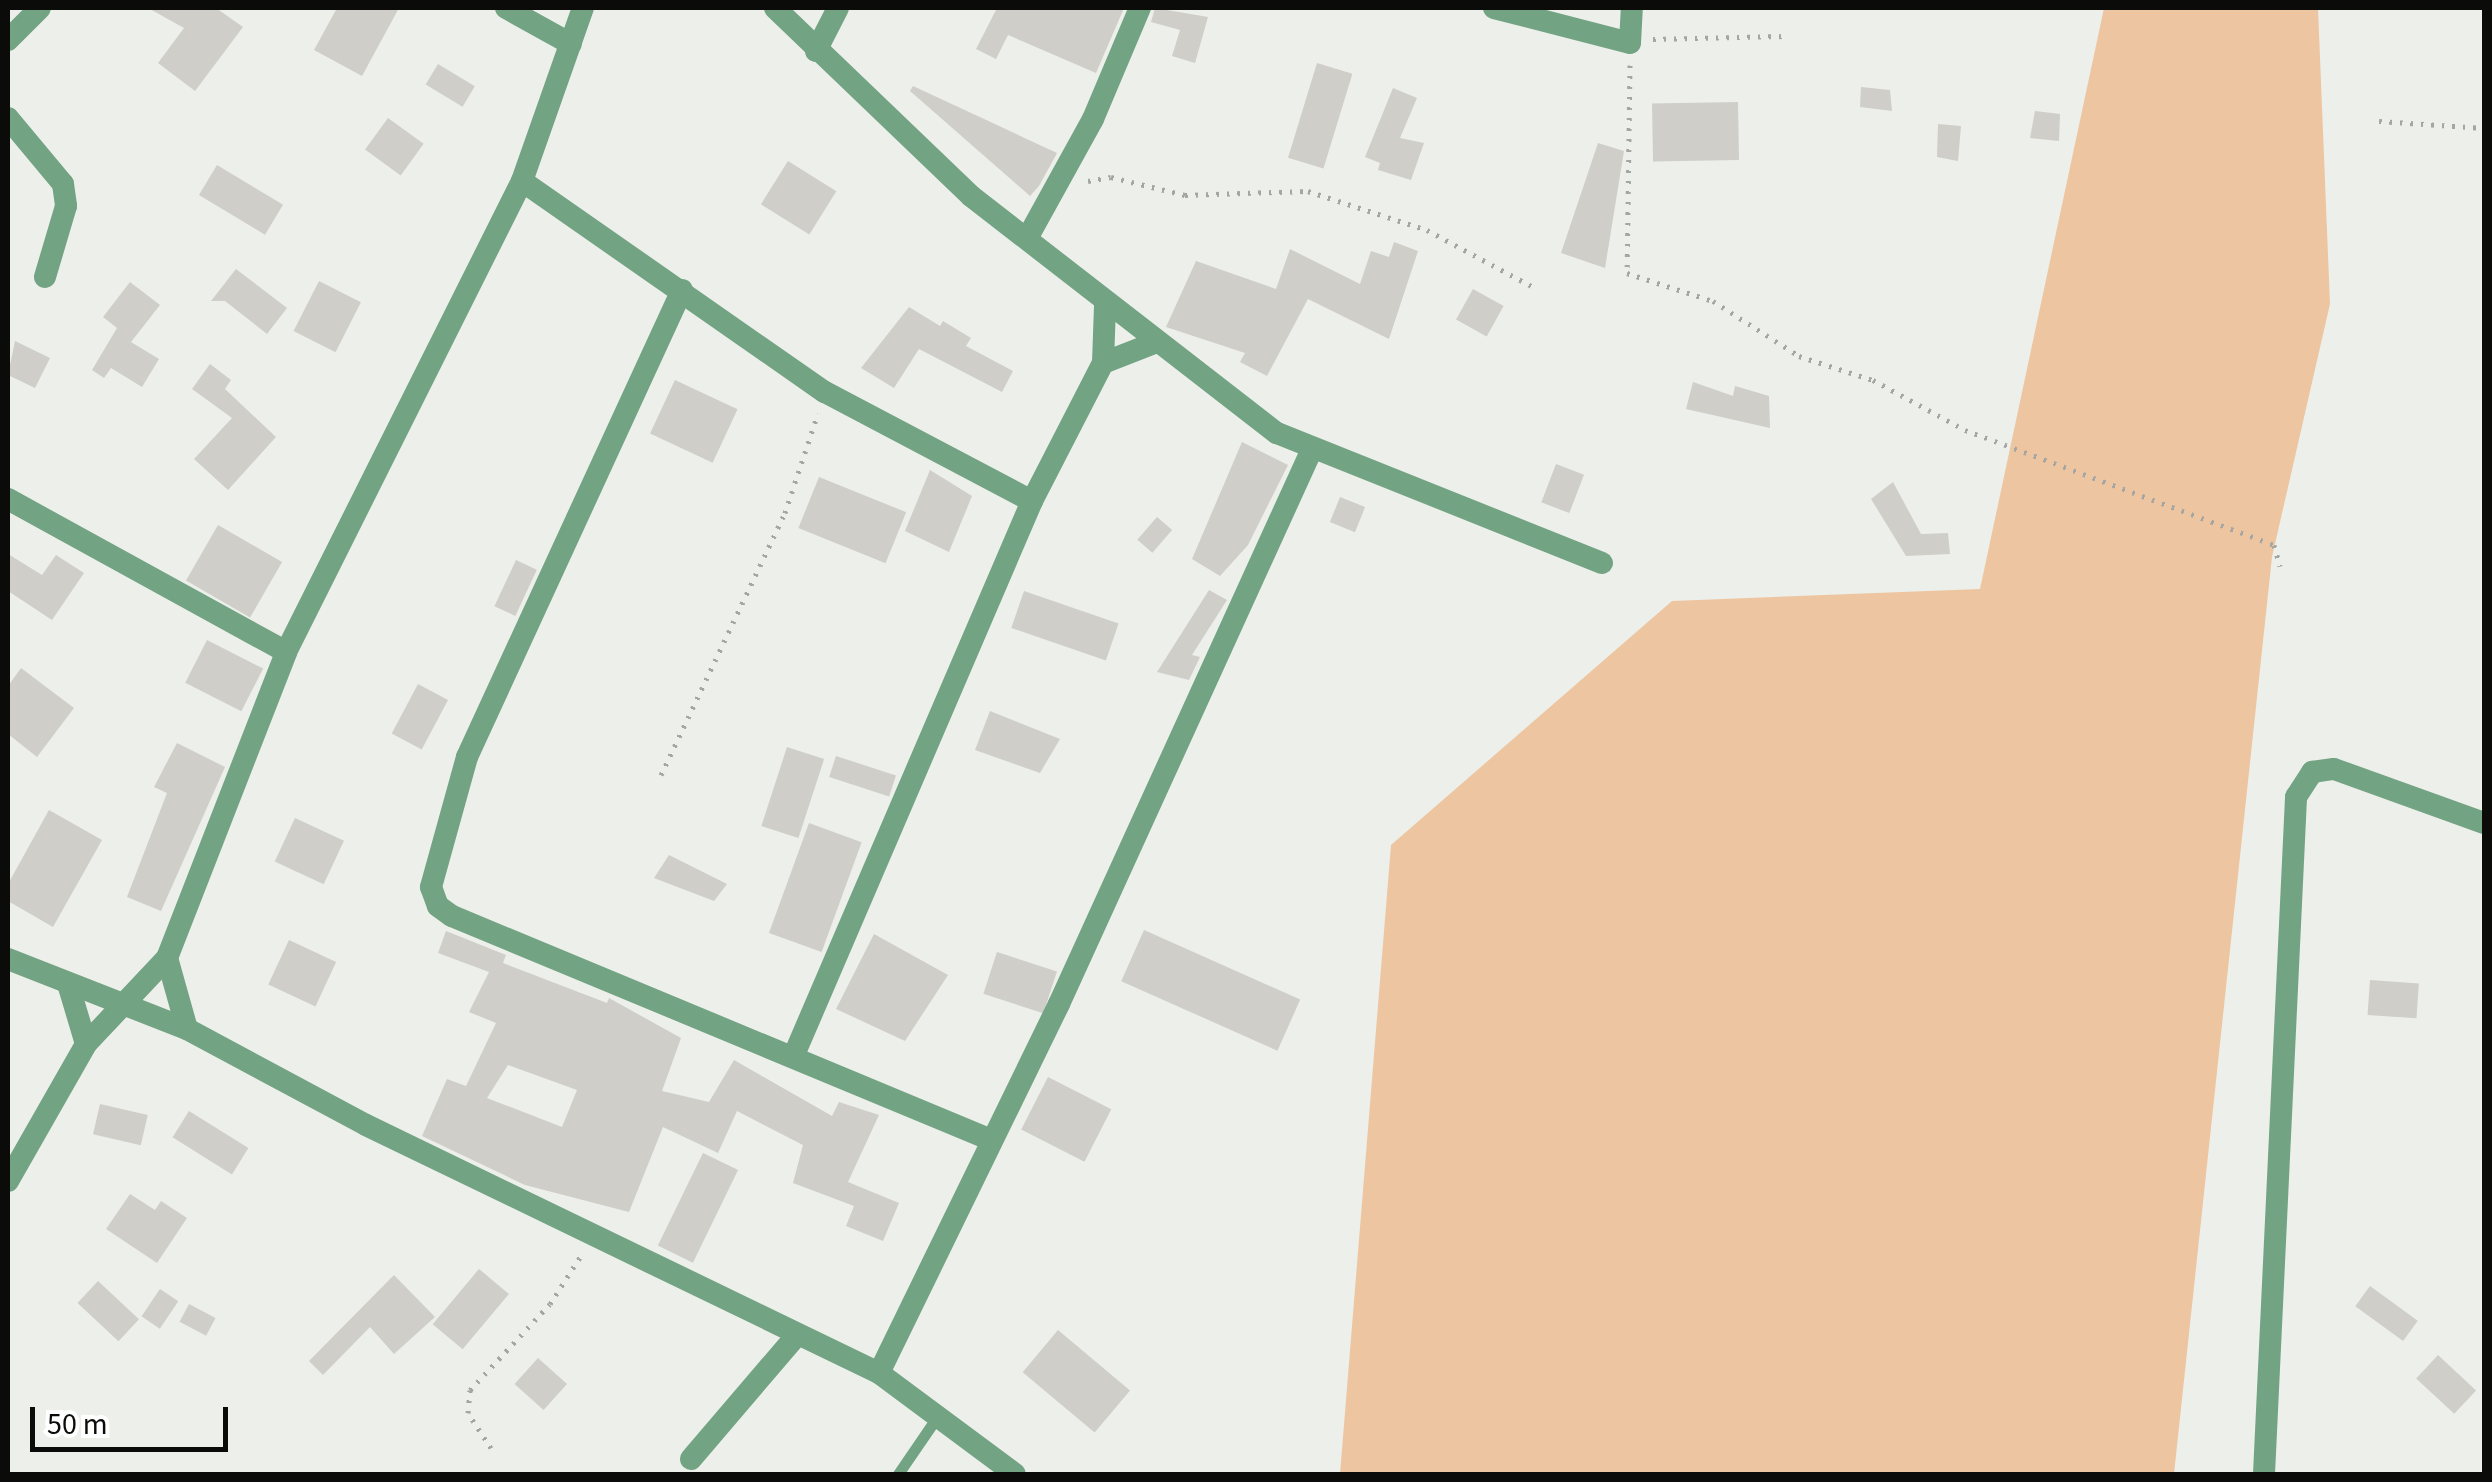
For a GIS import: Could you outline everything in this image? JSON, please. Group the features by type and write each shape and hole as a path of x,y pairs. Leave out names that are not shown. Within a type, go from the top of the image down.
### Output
{"street":[{"path":"8,40 40,8"},
{"path":"506,8 571,44"},
{"path":"8,1181 86,1044 167,958 286,652 522,181 583,8"},
{"path":"775,8 970,196 1028,234 1105,304 1277,433 1602,563"},
{"path":"816,51 838,8"},
{"path":"1028,234 1093,118 1140,8"},
{"path":"1494,8 1630,42 1632,8"},
{"path":"8,118 63,184 66,206 45,278"},
{"path":"522,181 825,392 1032,501"},
{"path":"682,290 467,757 431,887 438,906 452,916 989,1139"},
{"path":"794,1055 1032,501 1103,363 1105,304"},
{"path":"1103,363 1154,343"},
{"path":"880,1374 989,1139 1059,1004 1312,449"},
{"path":"8,499 286,652"},
{"path":"2264,1474 2296,797 2312,772 2334,769 2484,824"},
{"path":"2461,816 2484,839"},
{"path":"167,958 187,1029"},
{"path":"8,959 69,987 187,1029 594,1236 880,1374 935,1420 1014,1474"},
{"path":"69,987 86,1044"},
{"path":"691,1459 796,1336"}],"lane":[{"path":"898,1474 935,1420"}],"path":[{"path":"1785,36 1630,42 1627,273 1714,301 1800,356 1873,380 1964,430 2274,545 2280,566"},
{"path":"2379,121 2484,128"},
{"path":"1055,186 1111,176 1185,195 1308,191 1427,230 1537,289"},
{"path":"661,774 785,513 825,392"},
{"path":"491,1448 468,1412 470,1390 550,1304 594,1236"}],"shaded area":[{"path":"2104,8 2318,8 2330,304 2272,557 2174,1474 1340,1474 1391,845 1672,601 1980,589"}],"building":[{"path":"148,8 216,8 243,27 195,91 158,63 184,28"},
{"path":"337,8 399,8 362,76 314,50"},
{"path":"997,8 1124,8 1096,73 1008,35 996,59 976,49"},
{"path":"1155,8 1208,17 1195,63 1172,56 1180,30 1151,22"},
{"path":"1317,63 1352,74 1323,168 1288,158"},
{"path":"438,64 475,86 462,107 426,85"},
{"path":"913,86 1057,153 1039,186 1030,196 910,91"},
{"path":"1861,87 1890,90 1892,111 1860,107"},
{"path":"1393,88 1417,98 1400,138 1424,143 1411,180 1378,170 1380,163 1365,157"},
{"path":"1738,102 1739,160 1653,161 1652,104"},
{"path":"2035,111 2060,114 2059,141 2030,138"},
{"path":"388,118 424,144 401,175 365,150"},
{"path":"1938,124 1961,126 1958,161 1937,157"},
{"path":"1598,143 1624,151 1605,268 1561,253"},
{"path":"788,161 836,191 809,234 761,204"},
{"path":"217,165 283,205 265,235 199,195"},
{"path":"1394,242 1418,251 1389,339 1308,299 1267,376 1240,362 1245,353 1166,327 1196,261 1276,289 1290,249 1360,284 1371,251 1389,257"},
{"path":"236,269 287,308 267,334 225,301 211,301"},
{"path":"319,281 361,302 335,352 294,331"},
{"path":"130,282 160,305 131,342 159,359 142,387 111,368 104,378 92,370 117,328 103,317"},
{"path":"1473,289 1504,306 1487,337 1456,320"},
{"path":"909,307 940,326 943,321 971,338 966,346 1013,371 1002,392 919,349 894,388 861,368"},
{"path":"15,341 50,358 35,388 8,375"},
{"path":"210,364 231,380 225,389 276,437 228,490 194,459 232,418 192,389"},
{"path":"675,380 738,409 713,463 650,433"},
{"path":"1693,382 1733,396 1735,386 1769,396 1770,428 1686,409"},
{"path":"1242,442 1288,465 1248,545 1220,576 1192,559"},
{"path":"1556,464 1584,475 1569,513 1541,502"},
{"path":"930,470 972,496 949,552 905,531"},
{"path":"819,477 906,512 886,563 798,528"},
{"path":"1893,482 1921,534 1948,533 1950,554 1906,556 1871,499"},
{"path":"1340,497 1365,507 1355,532 1330,522"},
{"path":"1157,517 1172,530 1152,553 1137,540"},
{"path":"218,525 282,562 250,617 186,580"},
{"path":"8,554 42,575 56,555 84,573 52,620 8,591"},
{"path":"516,560 537,570 515,616 494,606"},
{"path":"1209,590 1227,600 1192,655 1200,657 1189,680 1157,672"},
{"path":"1024,591 1119,624 1106,660 1011,628"},
{"path":"207,640 263,669 241,711 185,683"},
{"path":"21,668 74,708 37,757 8,734 8,686"},
{"path":"418,684 448,700 422,749 392,733"},
{"path":"990,711 1060,739 1040,773 975,750"},
{"path":"177,743 225,767 161,911 127,897 167,793 154,787"},
{"path":"787,747 824,759 798,838 761,826"},
{"path":"836,756 896,775 889,796 829,777"},
{"path":"49,810 102,840 53,927 8,901 8,884"},
{"path":"295,818 344,841 324,884 275,862"},
{"path":"809,823 862,842 822,952 769,933"},
{"path":"669,855 727,884 714,901 654,878"},
{"path":"1144,930 1300,1000 1277,1051 1121,981"},
{"path":"446,931 506,955 503,963 607,1003 609,998 681,1038 662,1091 709,1102 734,1060 832,1116 839,1102 879,1115 848,1182 899,1203 883,1241 846,1226 854,1206 793,1183 803,1145 737,1111 718,1153 663,1127 629,1212 525,1185 422,1136 447,1079 466,1086 496,1023 469,1012 489,972 438,953","holes":["508,1065 577,1090 562,1127 487,1098"]},
{"path":"874,934 948,975 905,1041 836,1009"},
{"path":"289,940 336,962 315,1006 268,984"},
{"path":"997,952 1057,971 1043,1013 983,994"},
{"path":"2370,980 2419,983 2416,1018 2368,1015"},
{"path":"1048,1077 1111,1109 1084,1162 1021,1130"},
{"path":"100,1104 148,1115 141,1145 93,1134"},
{"path":"189,1111 248,1148 232,1174 173,1137"},
{"path":"703,1153 738,1170 693,1263 658,1246"},
{"path":"130,1194 155,1210 161,1201 187,1218 157,1263 106,1229"},
{"path":"479,1269 509,1294 463,1349 433,1324"},
{"path":"394,1275 435,1317 394,1354 370,1327 323,1375 309,1361"},
{"path":"98,1281 139,1319 118,1341 78,1303"},
{"path":"2370,1286 2418,1321 2403,1341 2355,1306"},
{"path":"160,1289 178,1301 160,1329 142,1316"},
{"path":"189,1304 215,1318 206,1336 180,1322"},
{"path":"1058,1330 1130,1390 1095,1433 1023,1372"},
{"path":"2438,1355 2476,1390 2454,1414 2416,1378"},
{"path":"538,1358 567,1384 544,1410 515,1384"}]}
